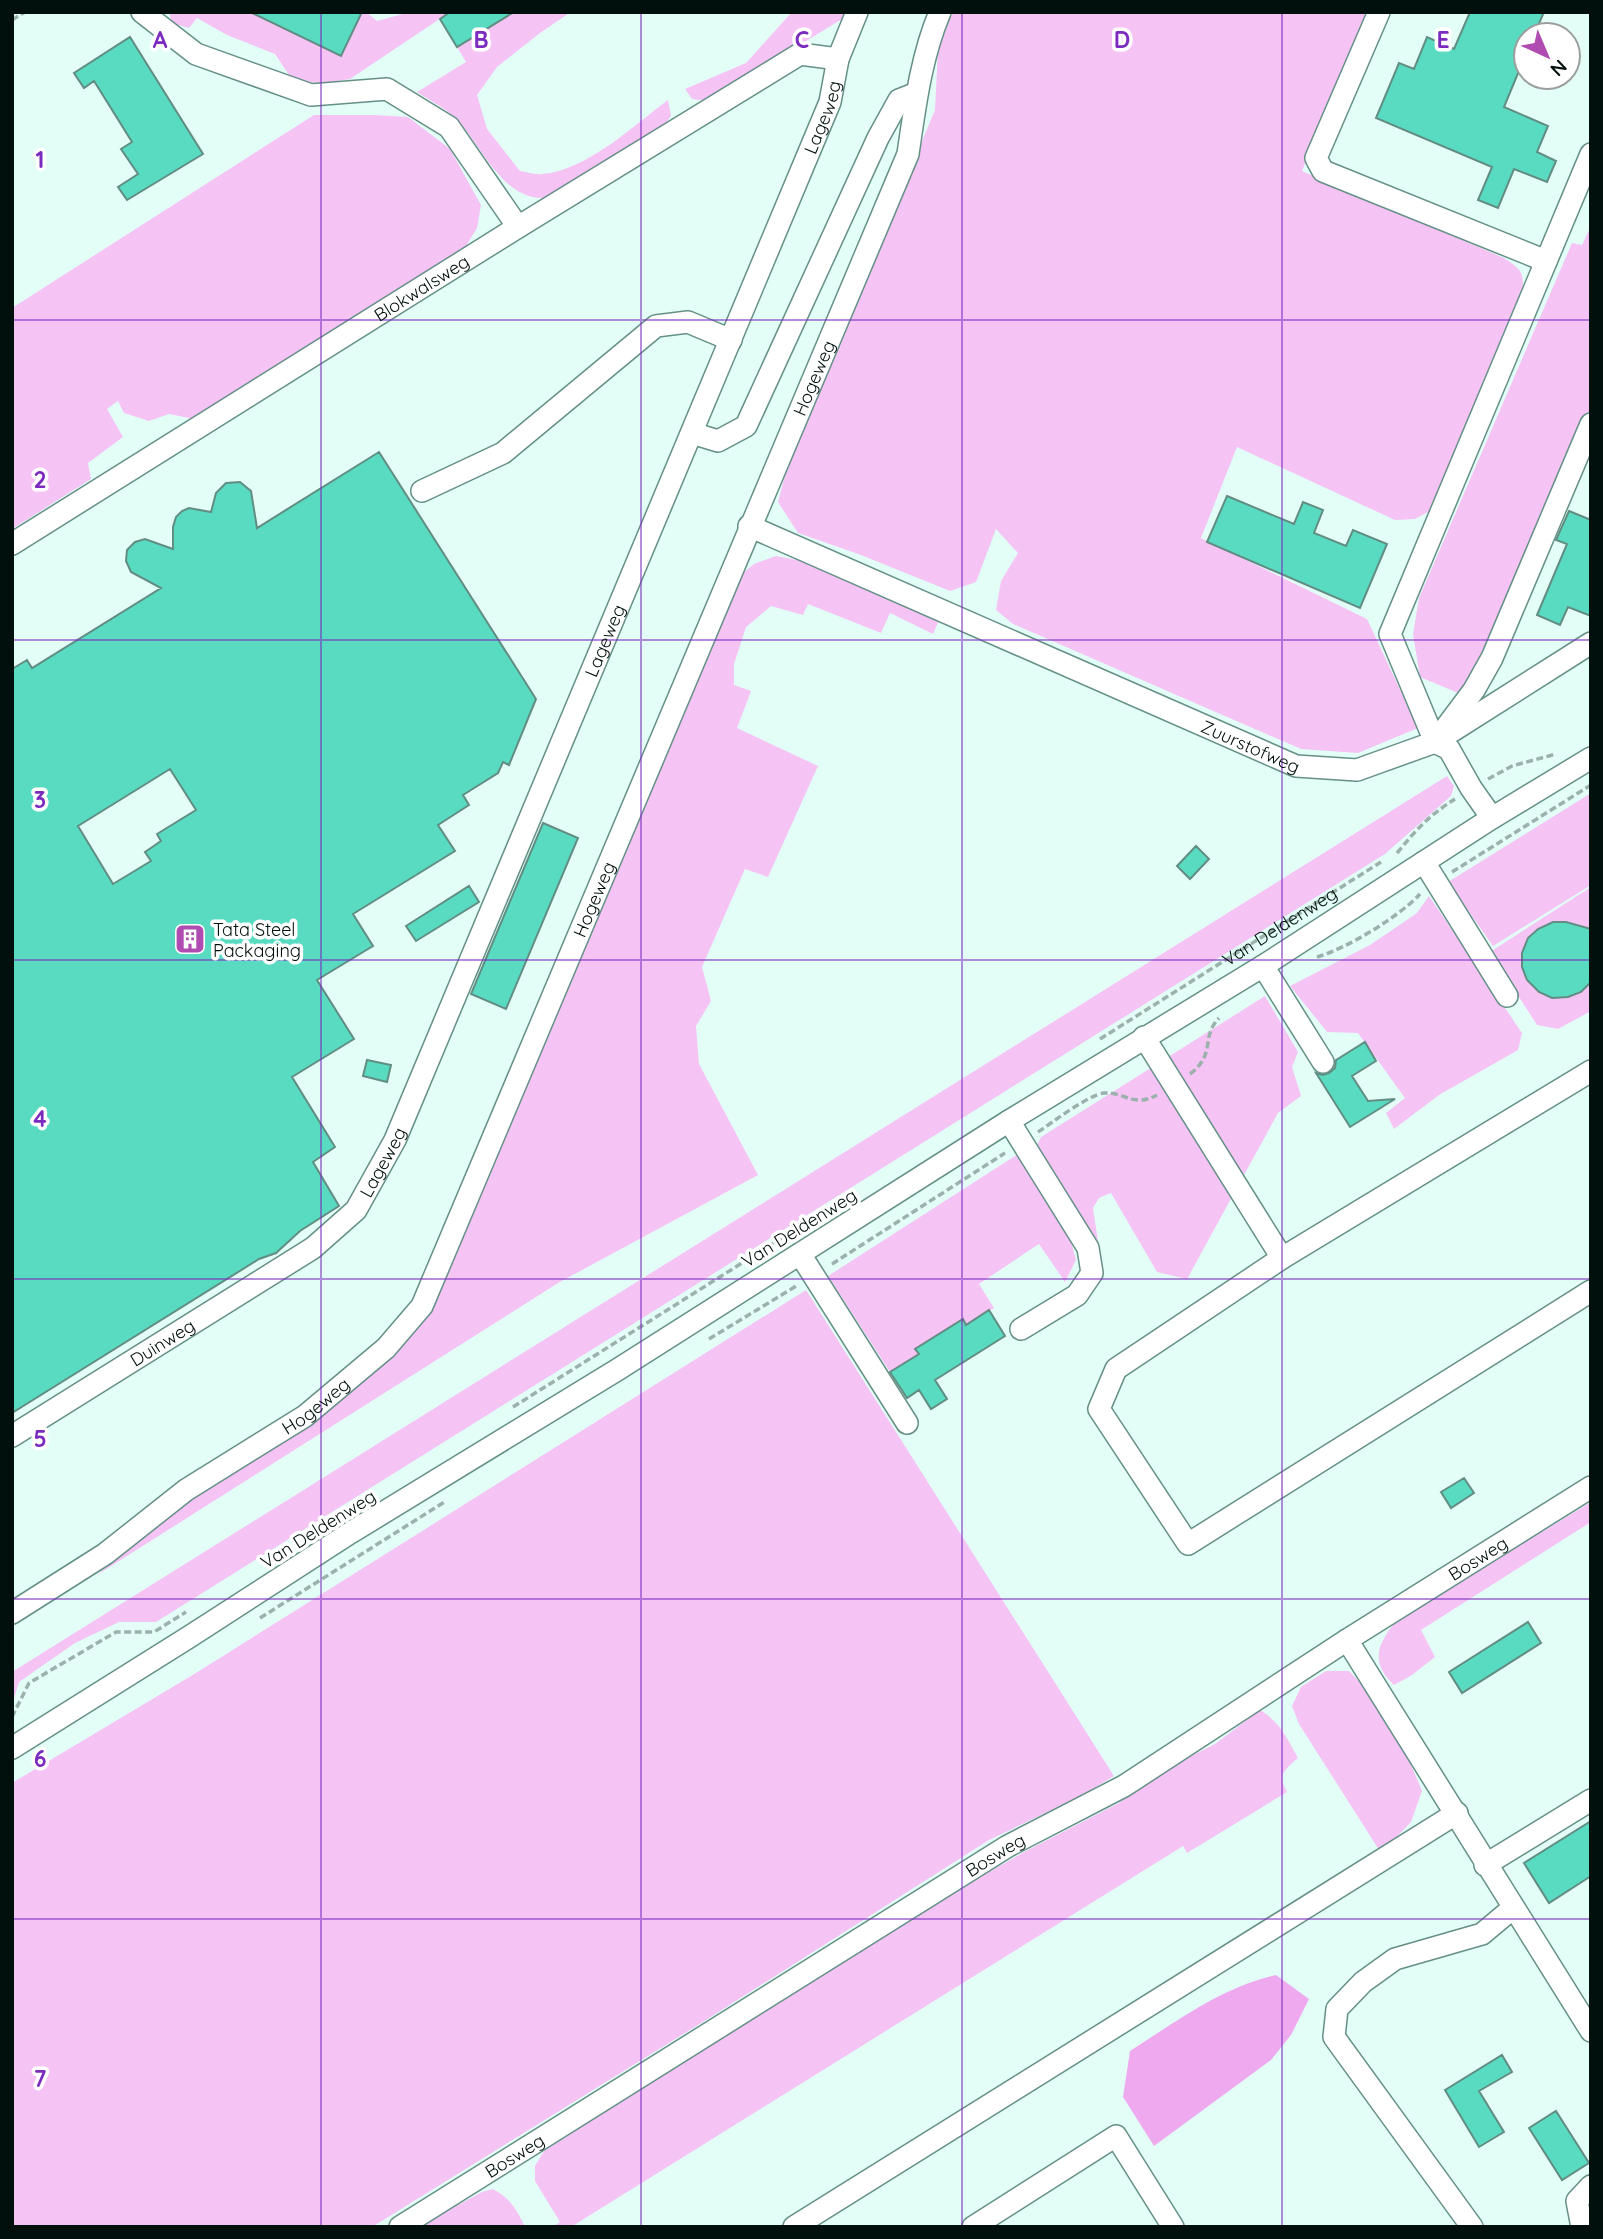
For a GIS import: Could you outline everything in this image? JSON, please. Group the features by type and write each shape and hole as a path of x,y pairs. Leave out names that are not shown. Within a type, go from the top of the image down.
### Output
{"lane":[{"path":"142,12 196,54 311,95 387,89 449,127 518,227"},
{"name":"Lageweg","path":"313,1248 356,1210 395,1140 830,102 838,58 857,12"},
{"name":"Hogeweg","path":"12,1613 105,1554 186,1490 305,1416 386,1348 422,1306 908,154 917,93 940,12"},
{"path":"1379,12 1316,158 1324,171 1546,261"},
{"name":"Blokwalsweg","path":"12,544 800,54 838,58"},
{"path":"692,433 718,441 746,426 878,138 899,100 917,93"},
{"path":"1492,818 1448,749 1435,742 1390,634 1591,154"},
{"path":"422,491 503,453 656,326 688,322 731,340"},
{"path":"1435,742 1474,690 1492,658 1591,424"},
{"name":"Zuurstofweg","path":"749,526 1296,766 1357,770 1435,742 1591,643"},
{"name":"Van Deldenweg","path":"12,1748 349,1534 617,1370 1009,1121 1263,966 1492,818 1591,758"},
{"path":"1424,862 1507,996"},
{"path":"1263,966 1323,1062"},
{"path":"1144,1037 1282,1258"},
{"path":"1591,1071 1282,1258 1116,1369 1099,1409 1188,1544 1591,1291"},
{"path":"1009,1121 1088,1248 1092,1273 1077,1295 1021,1329"},
{"name":"Duinweg","path":"12,1436 313,1248"},
{"path":"800,1254 907,1423"},
{"name":"Bosweg","path":"400,2227 1008,1846 1124,1786 1347,1640 1591,1487"},
{"path":"1347,1640 1591,2031"},
{"path":"1485,1865 1591,1800"},
{"path":"794,2227 1457,1813"},
{"path":"1472,2227 1334,2037 1337,2009 1363,1982 1395,1959 1482,1934 1513,1908"},
{"path":"973,2227 1116,2136 1173,2227"},
{"path":"1584,2227 1577,2201 1591,2186"}],"path":[{"path":"12,20 25,12"},
{"name":"Van Deldenweg","path":"1090,1045 1398,852 1412,832 1429,816 1471,788 1513,766 1560,753"},
{"name":"Van Deldenweg","path":"509,1409 793,1231"},
{"path":"12,1717 29,1683 116,1632 153,1632 189,1610"}],"shaded area":[{"path":"169,12 250,12 341,55 362,12 377,21 410,12 450,12 350,79 320,84 291,78 275,54 227,35 197,18 189,28 172,23"},
{"path":"514,12 571,12 497,67 477,95 487,129 520,171 542,174 575,165 608,146 668,100 671,116 663,127 566,189 542,198 527,196 514,189 492,166 453,116 417,92 466,62 457,47"},
{"path":"792,12 848,12 847,16 708,101 692,99 685,89 746,63"},
{"path":"953,12 1368,12 1302,171 1504,258 1516,266 1523,278 1521,299 1432,510 1415,519 1395,520 1237,447 1201,538 1367,619 1418,728 1358,753 1301,749 1013,624 996,610 1001,581 1018,553 996,529 976,582 950,591 798,533 778,502 789,460 935,110 938,48"},
{"path":"314,115 408,117 450,149 481,205 477,228 465,248 194,419 169,414 149,421 124,413 118,401 107,409 123,437 88,463 91,479 12,529 12,308"},
{"path":"1591,226 1591,407 1485,659 1463,695 1420,677 1413,634 1419,598 1572,243 1582,245"},
{"path":"776,556 798,560 939,620 933,634 890,613 881,633 808,604 803,615 771,606 746,627 734,664 734,685 751,691 737,728 818,766 768,877 745,869 702,967 711,1001 696,1026 699,1064 758,1175 558,1283 97,1575 165,1515 328,1412 383,1361 427,1313 739,576 754,564"},
{"path":"1447,776 1454,786 1451,796 1385,854 156,1622 119,1622 75,1643 19,1682 12,1705 12,1672"},
{"path":"1591,793 1591,885 1493,946 1448,882"},
{"path":"1591,887 1591,1011 1558,1029 1537,1025 1490,952"},
{"path":"1429,896 1522,1033 1518,1050 1439,1095 1394,1129 1386,1113 1405,1098 1358,1033 1327,1032 1290,986 1370,945 1417,913"},
{"path":"1265,996 1298,1052 1292,1067 1301,1096 1278,1113 1187,1279 1157,1272 1111,1193 1099,1198 1093,1208 1100,1254 1036,1147 1041,1137"},
{"path":"1018,1154 1070,1238 1076,1260 1065,1282 1039,1244 979,1284 994,1308 890,1372 828,1276"},
{"path":"806,1290 1114,1776 1081,1796 989,1840 706,2020 372,2227 12,2227 12,1783 196,1673"},
{"path":"1591,1502 1591,1522 1421,1630 1435,1657 1394,1685 1386,1676 1381,1668 1379,1653 1385,1637 1396,1621"},
{"path":"1326,1671 1349,1671 1361,1684 1400,1743 1422,1791 1411,1822 1381,1853 1299,1724 1292,1706 1301,1687"},
{"path":"1260,1710 1278,1725 1298,1758 1282,1777 1287,1792 1187,1853 1183,1846 571,2227 553,2227 560,2222 535,2181 535,2166 544,2151 717,2040 984,1875 1119,1803 1169,1767 1215,1744"},
{"path":"1276,1975 1309,1999 1291,2035 1271,2060 1154,2146 1123,2097 1130,2051 1218,1996 1256,1980"},
{"path":"493,2189 512,2205 525,2227 418,2227 482,2192"}],"building":[{"path":"250,12 362,12 341,56"},
{"path":"450,12 514,12 457,47 440,19"},
{"path":"1470,12 1544,12 1540,21 1512,21 1512,88 1504,107 1548,126 1537,152 1556,161 1547,182 1514,169 1498,208 1478,200 1492,167 1376,118 1399,63 1414,69 1427,37 1454,49"},
{"path":"130,37 203,154 127,200 118,187 138,174 121,149 132,142 94,81 84,88 74,73"},
{"name":"Tata Steel Packaging","path":"379,452 536,699 509,765 503,762 498,773 463,795 469,805 438,825 455,851 353,914 373,946 317,980 354,1039 292,1077 335,1147 313,1162 339,1206 300,1231 276,1253 259,1259 12,1413 12,669 27,660 32,668 161,588 131,572 126,561 127,550 135,542 145,539 173,549 176,517 189,508 211,512 216,493 226,483 240,482 251,491 257,528","holes":["170,769 196,810 157,834 161,841 145,852 151,861 113,884 78,826"]},
{"path":"1227,496 1294,524 1303,502 1323,510 1314,533 1346,546 1353,530 1387,544 1360,608 1207,542"},
{"path":"1569,511 1591,520 1591,616 1568,607 1560,625 1537,615 1567,544 1556,540"},
{"path":"543,823 578,838 506,1009 471,994"},
{"path":"1196,846 1209,859 1190,879 1177,866"},
{"path":"469,886 479,902 416,941 406,926"},
{"path":"1553,922 1566,922 1591,929 1591,982 1581,992 1568,997 1552,998 1539,992 1527,980 1522,967 1522,953 1528,938 1538,929"},
{"path":"1365,1042 1376,1061 1352,1076 1368,1101 1395,1099 1350,1127 1316,1073 1329,1073 1335,1068 1336,1060"},
{"path":"367,1060 391,1065 387,1082 363,1076"},
{"path":"989,1310 1005,1336 935,1380 947,1399 931,1409 919,1390 907,1398 890,1372 919,1354 915,1349 963,1319 966,1325"},
{"path":"1464,1478 1474,1493 1451,1508 1441,1492"},
{"path":"1528,1622 1541,1643 1462,1693 1449,1672"},
{"path":"1591,1821 1591,1876 1549,1903 1524,1863"},
{"path":"1502,2055 1512,2072 1479,2091 1504,2132 1479,2147 1445,2090"},
{"path":"1556,2111 1589,2163 1562,2180 1529,2128"}],"place":[{"name":"Tata Steel Packaging","path":"190,939"}]}
